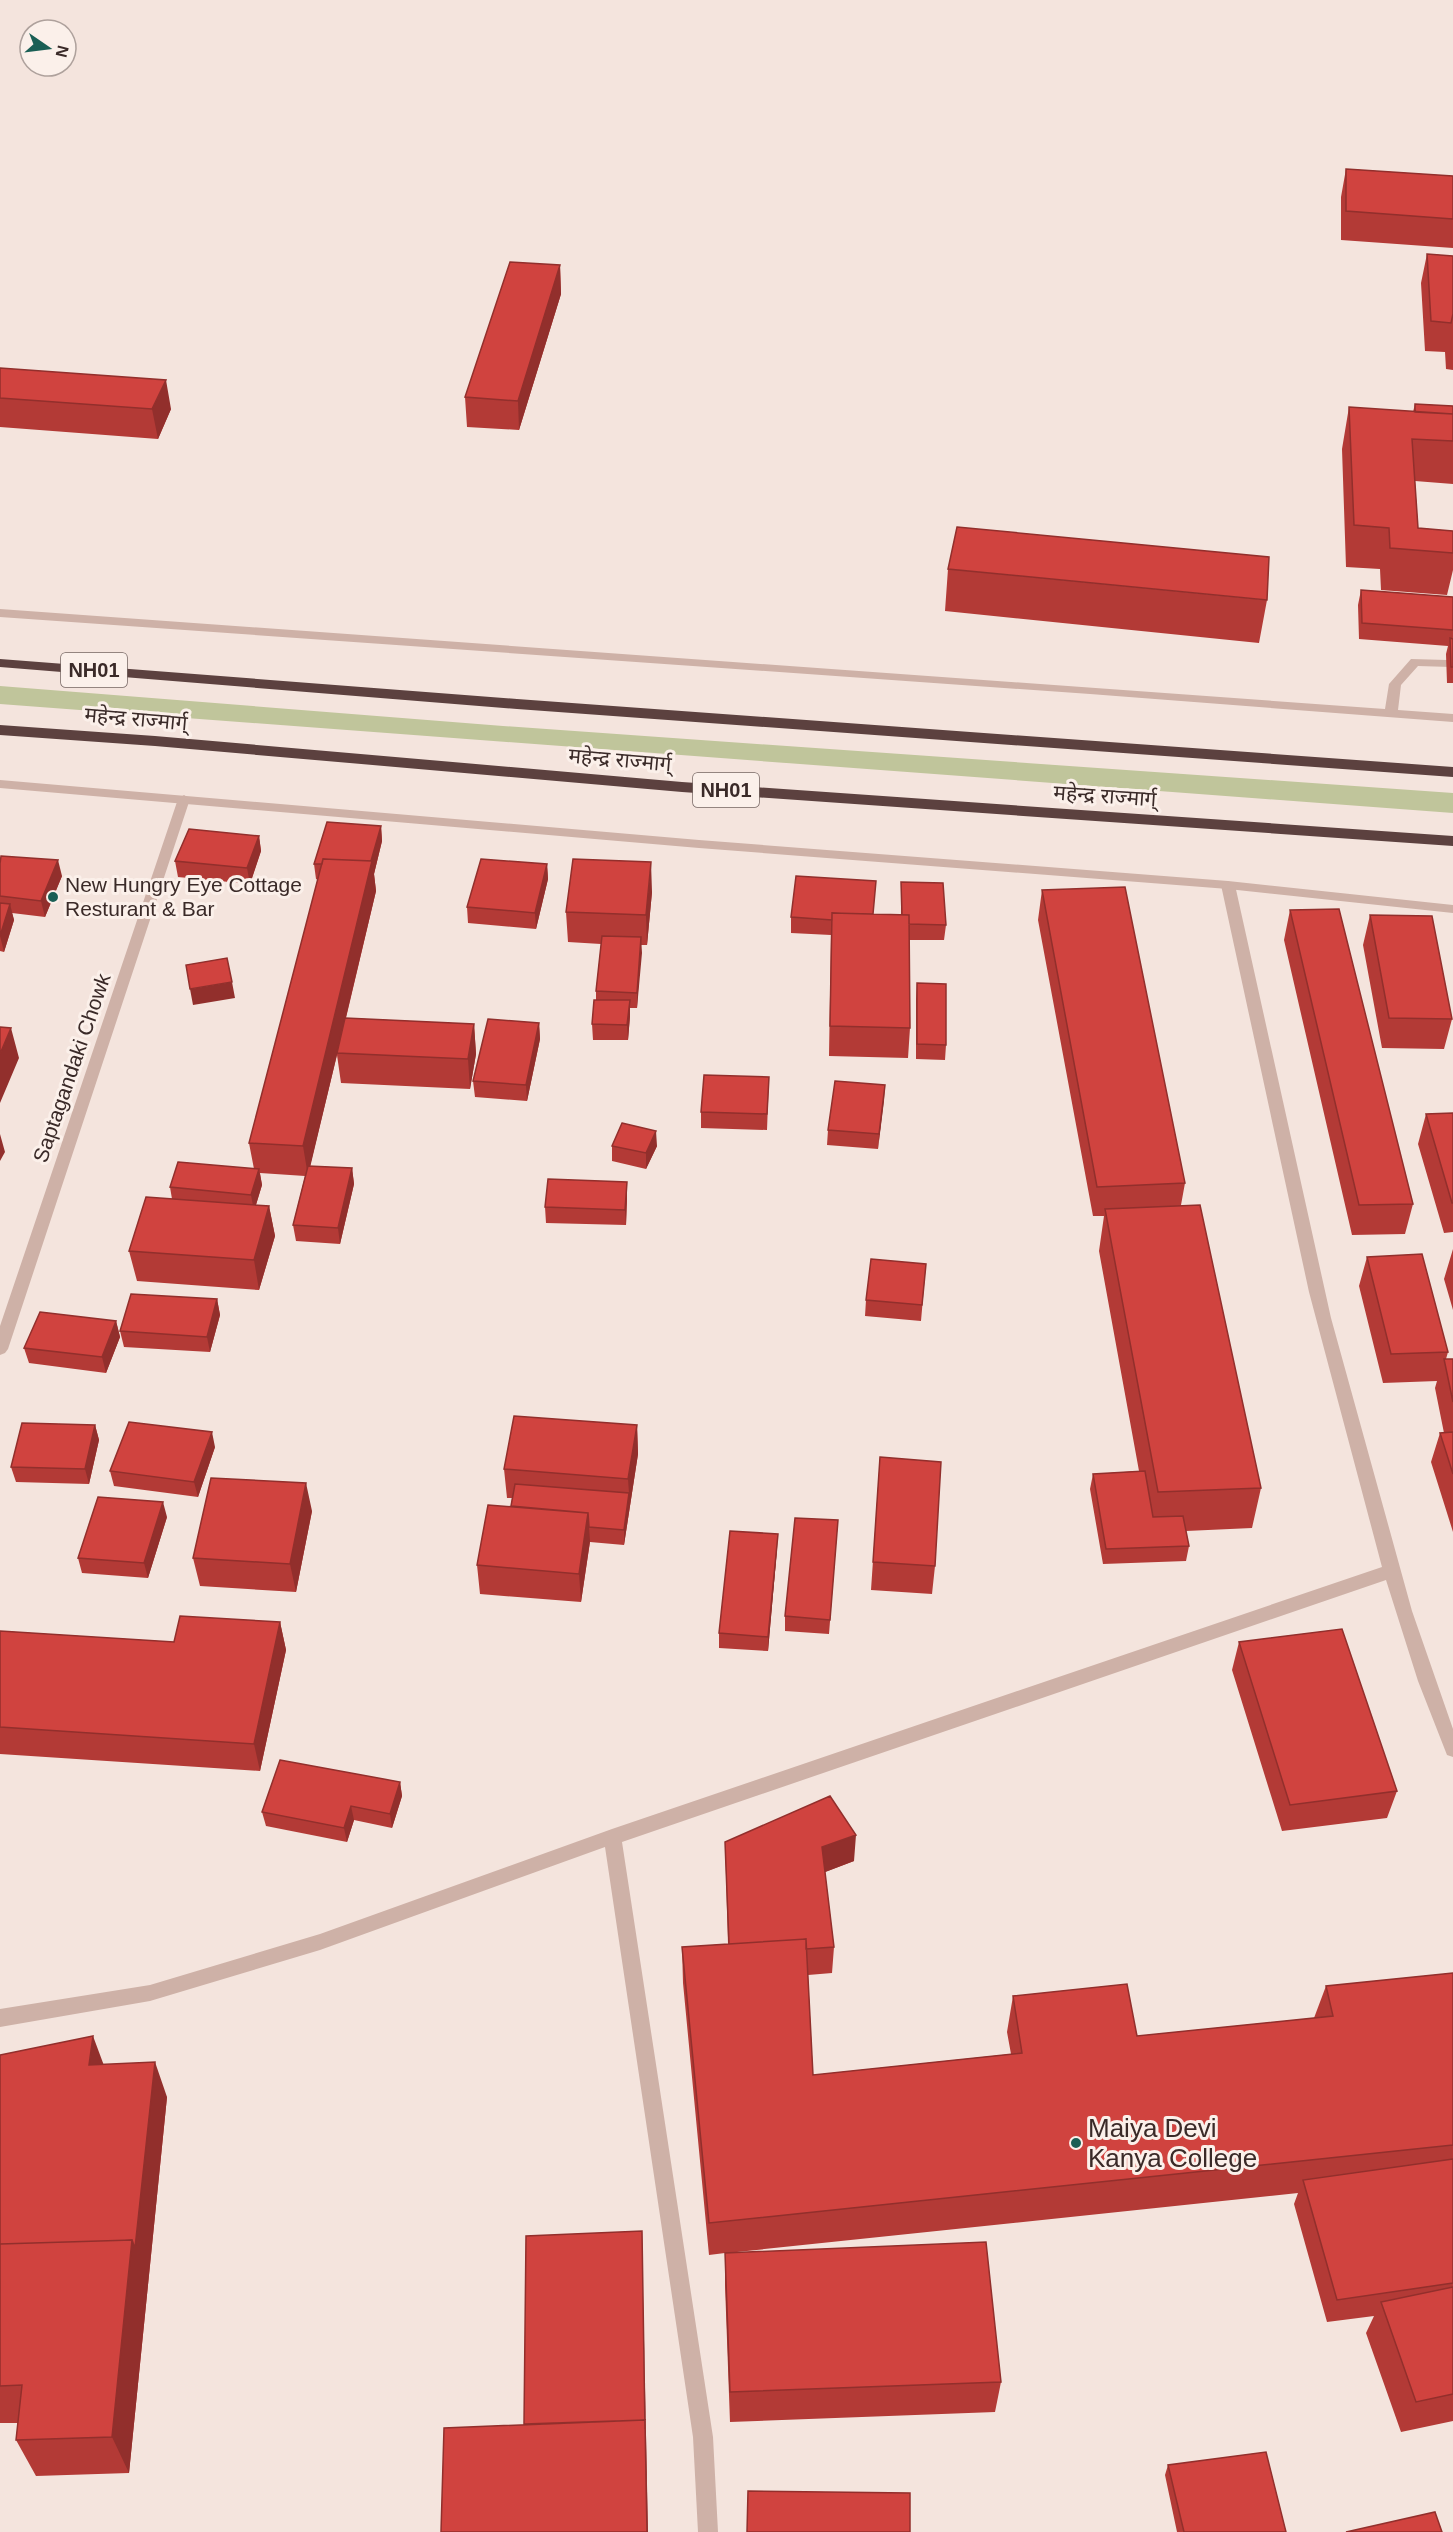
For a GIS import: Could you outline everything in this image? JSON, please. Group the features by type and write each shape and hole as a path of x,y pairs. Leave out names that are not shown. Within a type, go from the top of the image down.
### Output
{"highway":[{"name":"NH01","path":"0,663 1453,772"},
{"name":"महेन्द्र राज्मार्ग्","path":"0,730 155,741 670,786 1453,841"}],"street":[{"path":"0,613 401,643 845,671 1453,718"},
{"path":"1391,713 1395,684 1415,662 1447,664"},
{"path":"0,784 711,845 1228,885 1453,909"},
{"name":"Saptagandaki Chowk","path":"0,1349 184,799"},
{"path":"1228,885 1260,1022 1311,1269 1391,1571 1442,1725 1453,1750"},
{"path":"0,2018 150,1992 320,1942 612,1837 1391,1571"},
{"path":"612,1837 704,2437 708,2532"}],"green space":[{"path":"0,686 503,726 1453,793 1453,813 0,704"}],"building":[{"path":"1346,169 1453,176 1453,219 1346,211"},
{"path":"1427,254 1453,256 1451,323 1431,321"},
{"path":"510,262 560,265 518,401 465,397"},
{"path":"0,368 166,380 152,409 0,398"},
{"path":"1415,404 1453,406 1453,414 1415,412"},
{"path":"1349,407 1453,414 1453,441 1412,439 1418,528 1453,531 1453,553 1390,548 1389,528 1354,525"},
{"path":"957,527 1269,557 1267,600 948,569"},
{"path":"1361,590 1453,597 1453,630 1362,623"},
{"path":"1450,638 1453,639 1453,667 1451,667"},
{"path":"327,822 381,826 371,861 323,859 322,864 314,864"},
{"path":"189,829 259,836 247,868 175,861"},
{"path":"1,856 58,860 41,901 0,896"},
{"path":"323,859 372,861 303,1146 249,1143"},
{"path":"481,859 547,864 535,913 467,907"},
{"path":"573,859 651,862 646,915 566,912"},
{"path":"796,876 876,881 873,914 832,913 832,920 791,917"},
{"path":"901,882 943,883 946,925 909,924 909,915 902,915"},
{"path":"1125,887 1185,1183 1097,1187 1042,890"},
{"path":"0,903 10,904 0,936"},
{"path":"1339,909 1413,1204 1359,1205 1290,910"},
{"path":"832,913 909,915 910,1028 830,1026"},
{"path":"1370,915 1432,916 1452,1019 1389,1018"},
{"path":"602,936 641,937 637,993 596,991"},
{"path":"227,958 232,982 190,989 186,965"},
{"path":"917,983 946,984 946,1045 917,1044"},
{"path":"594,1000 630,1000 627,1025 592,1024"},
{"path":"345,1018 474,1024 468,1059 337,1053"},
{"path":"488,1019 539,1023 526,1085 473,1081"},
{"path":"0,1027 11,1028 0,1054"},
{"path":"704,1075 769,1077 767,1114 701,1112"},
{"path":"835,1081 885,1085 879,1134 828,1130"},
{"path":"1453,1113 1453,1203 1452,1203 1426,1114"},
{"path":"622,1123 656,1131 646,1153 612,1146"},
{"path":"178,1162 259,1169 251,1195 170,1187"},
{"path":"308,1166 352,1168 338,1228 293,1225"},
{"path":"548,1179 627,1182 625,1210 545,1207"},
{"path":"146,1197 269,1206 254,1260 129,1251"},
{"path":"1200,1205 1261,1488 1158,1492 1105,1209"},
{"path":"1422,1254 1448,1352 1391,1354 1367,1257"},
{"path":"871,1259 926,1264 922,1305 866,1300"},
{"path":"131,1294 217,1299 207,1337 120,1331"},
{"path":"40,1312 116,1321 102,1357 24,1348"},
{"path":"1444,1359 1453,1359 1453,1402"},
{"path":"514,1416 637,1425 628,1479 504,1469"},
{"path":"129,1422 212,1432 194,1482 110,1471"},
{"path":"22,1423 95,1425 85,1469 11,1467"},
{"path":"1453,1432 1453,1474 1440,1433"},
{"path":"880,1457 941,1462 935,1566 873,1562"},
{"path":"1145,1471 1153,1517 1183,1516 1189,1546 1106,1549 1093,1474"},
{"path":"211,1478 306,1483 290,1564 193,1558"},
{"path":"515,1484 629,1493 624,1530 589,1527 588,1513 511,1506"},
{"path":"98,1497 163,1502 144,1563 78,1558"},
{"path":"488,1505 588,1513 579,1574 477,1565"},
{"path":"795,1518 838,1520 830,1620 785,1616"},
{"path":"730,1531 778,1534 768,1637 719,1633"},
{"path":"180,1616 280,1622 254,1744 0,1727 0,1631 174,1642"},
{"path":"1342,1629 1397,1791 1290,1805 1239,1642"},
{"path":"280,1760 400,1782 390,1814 351,1806 344,1828 262,1812"},
{"path":"830,1796 856,1835 822,1847 834,1947 806,1949 806,1939 729,1944 725,1842"},
{"name":"Maiya Devi Kanya College","path":"806,1939 813,2075 1022,2053 1013,1996 1127,1984 1137,2036 1333,2016 1326,1986 1453,1973 1453,2145 709,2223 682,1947"},
{"path":"93,2036 89,2065 155,2062 135,2248 132,2240 0,2244 0,2055"},
{"path":"1453,2159 1453,2283 1337,2300 1303,2180"},
{"path":"642,2231 645,2420 524,2424 526,2236"},
{"path":"132,2240 112,2437 16,2440 22,2385 0,2386 0,2244"},
{"path":"986,2242 1001,2382 730,2392 725,2253"},
{"path":"1453,2287 1453,2394 1416,2402 1381,2302"},
{"path":"645,2420 647,2532 441,2532 444,2428"},
{"path":"1266,2452 1286,2532 1184,2532 1168,2465"},
{"path":"748,2491 910,2493 910,2532 747,2532"},
{"path":"1435,2512 1442,2532 1346,2532"}],"place":[{"name":"New Hungry Eye Cottage Resturant & Bar","path":"53,897"},
{"name":"Maiya Devi Kanya College","path":"1076,2143"}]}
